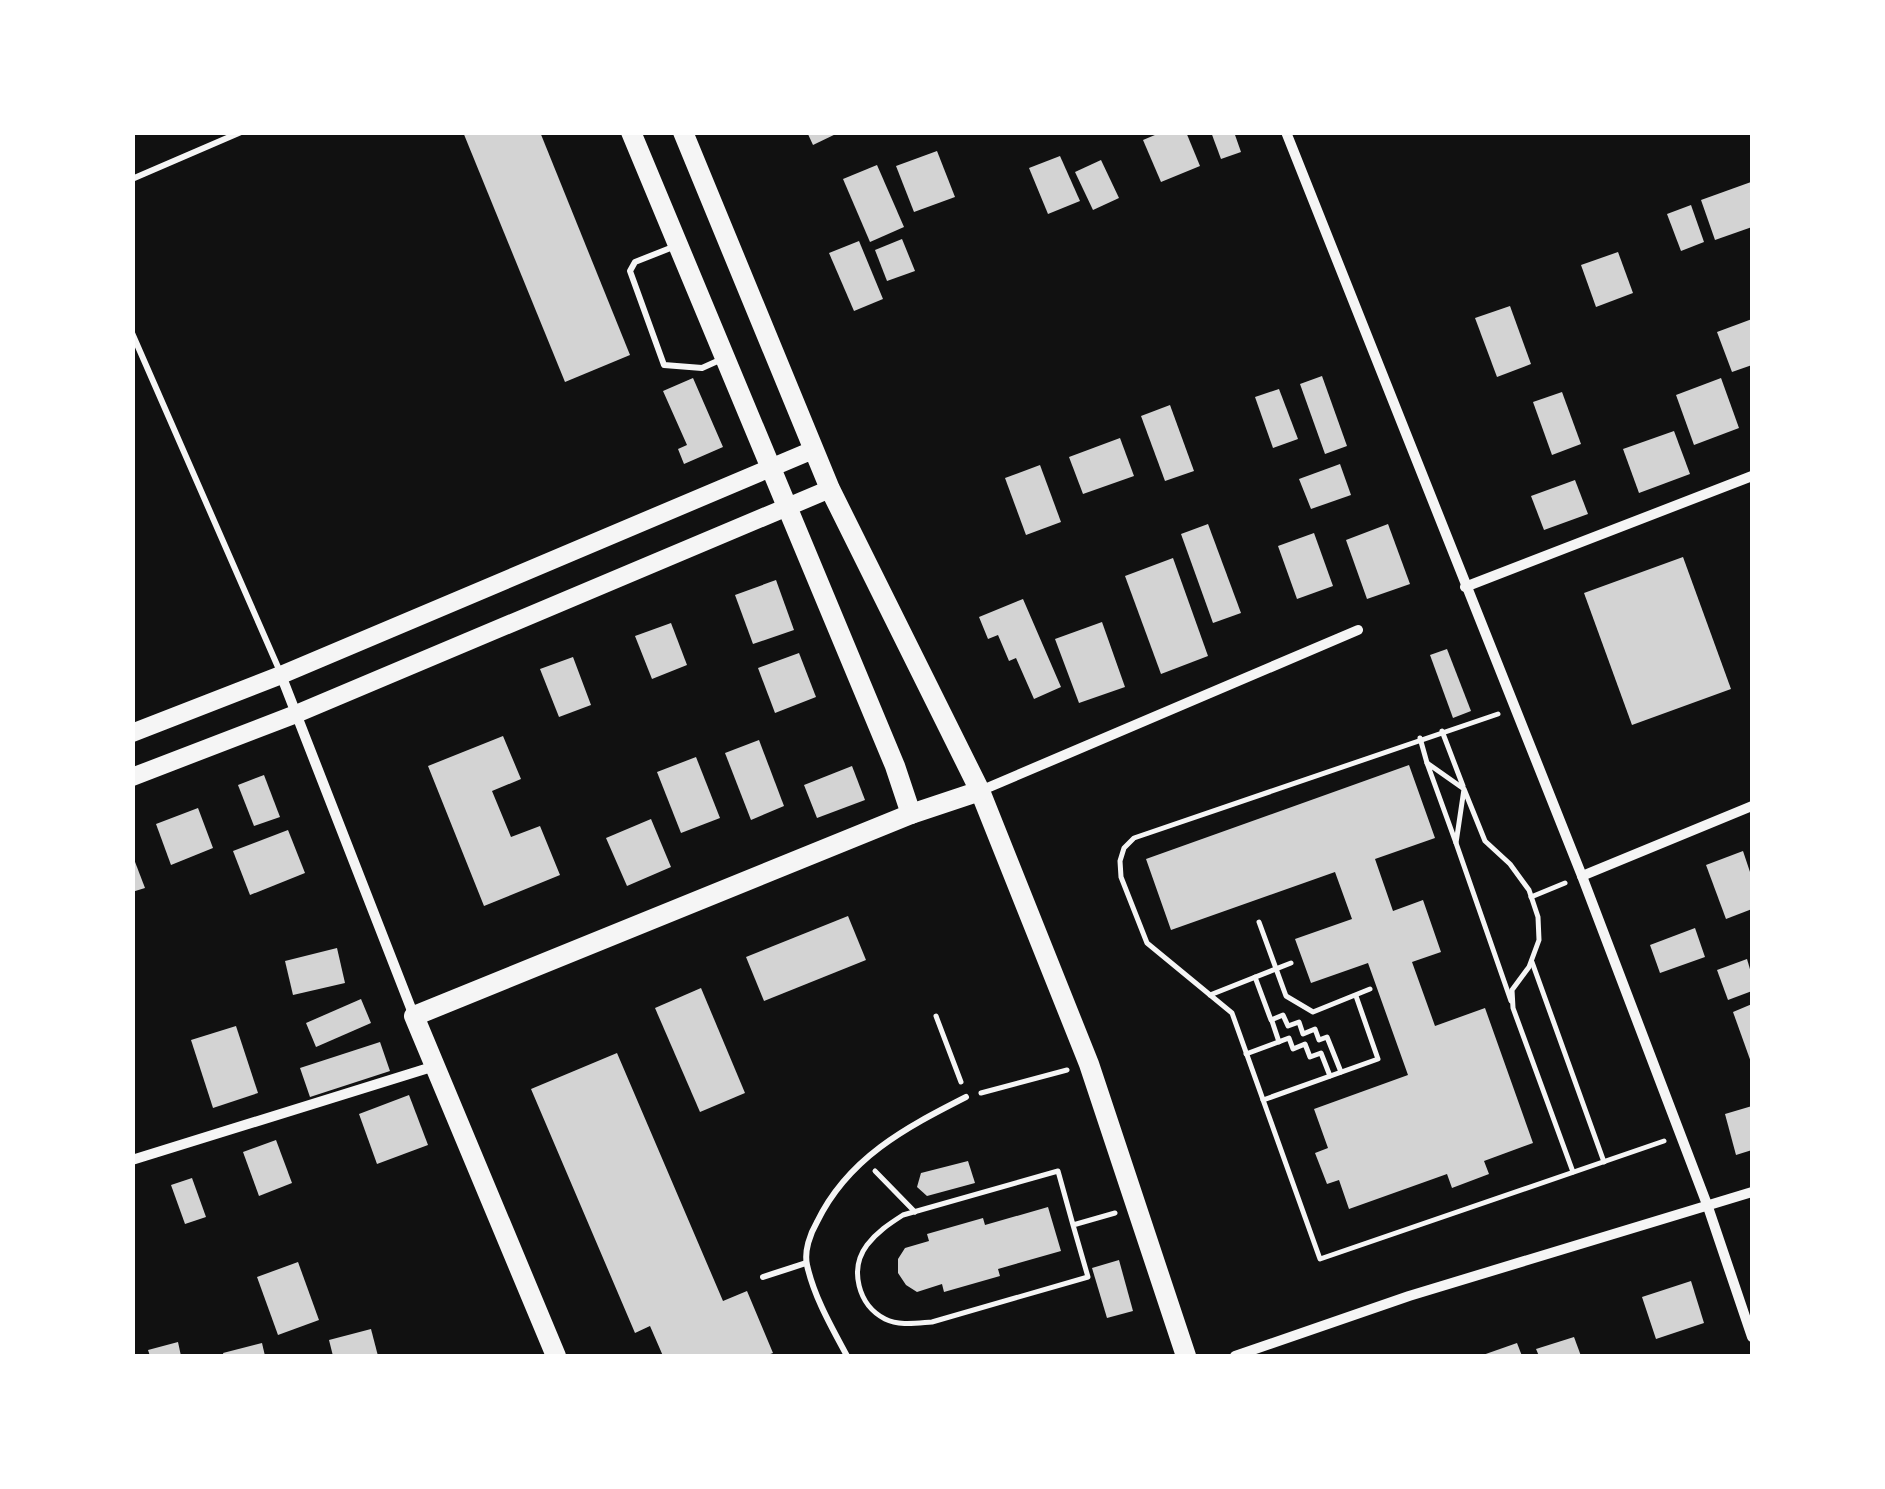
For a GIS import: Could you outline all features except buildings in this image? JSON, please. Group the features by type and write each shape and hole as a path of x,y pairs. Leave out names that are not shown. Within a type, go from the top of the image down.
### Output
{"main road":[{"path":"631,132 888,749 911,814"},
{"path":"683,132 830,490 980,791 1089,1064 1186,1356"},
{"path":"556,1356 414,1016 911,814 980,791"}],"street":[{"path":"1286,132 1582,876 1708,1207 1752,1337"},
{"path":"132,733 281,676 813,450"},
{"path":"1465,587 1752,476"},
{"path":"132,777 296,714 830,490"},
{"path":"980,791 1358,630"},
{"path":"281,676 414,1016"},
{"path":"1582,876 1752,806"},
{"path":"132,1160 436,1066"},
{"path":"1242,1355 1409,1296 1752,1192"}],"lane":[{"path":"132,179 241,132"},
{"path":"678,245 635,262 630,271 664,365 702,368 726,357"},
{"path":"132,333 281,676"},
{"path":"847,1356 806,1263 809,1236 829,1196 862,1159 910,1125 966,1097"},
{"path":"763,1277 806,1263"}],"path":[{"path":"1514,709 1442,730 1134,838 1124,848 1120,861 1122,877 1147,943 1232,1012 1320,1259 1681,1135"},
{"path":"1442,730 1485,841 1510,864 1531,897 1540,940 1532,962 1512,990 1513,1008"},
{"path":"1420,738 1573,1172"},
{"path":"1427,763 1464,788"},
{"path":"1456,844 1464,788"},
{"path":"1531,897 1582,876"},
{"path":"1259,922 1286,996 1312,1012 1370,989"},
{"path":"1532,962 1604,1162"},
{"path":"1210,995 1292,963"},
{"path":"1255,978 1279,1042"},
{"path":"1263,1100 1378,1058 1356,996"},
{"path":"1271,1020 1283,1015 1288,1026 1298,1022 1303,1034 1315,1029 1319,1040 1327,1036 1341,1072"},
{"path":"936,1016 966,1097 1089,1064"},
{"path":"1246,1054 1290,1038 1294,1049 1304,1044 1310,1057 1321,1053 1330,1076"},
{"path":"862,1159 916,1212"},
{"path":"1058,1171 1073,1225 1088,1277 932,1322 906,1324 886,1319 873,1310 859,1291 857,1271 864,1249 881,1230 903,1215 1058,1171"},
{"path":"1073,1225 1137,1206"}]}
